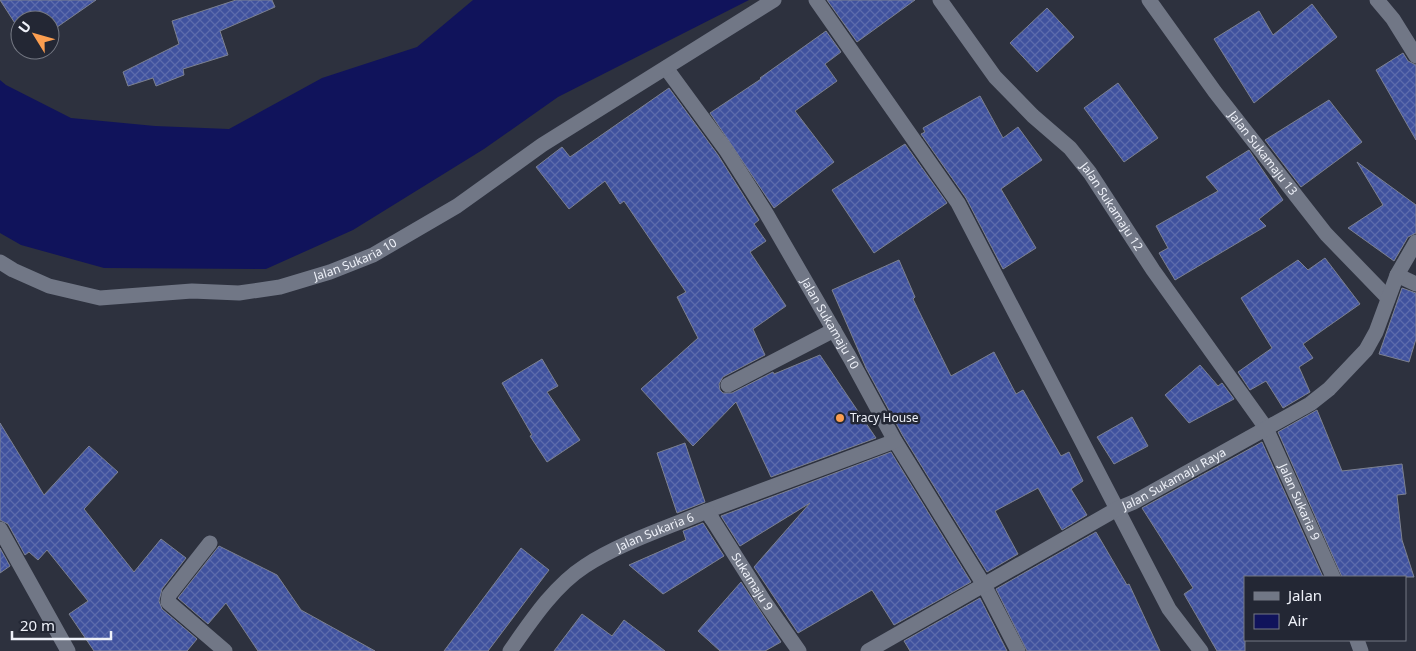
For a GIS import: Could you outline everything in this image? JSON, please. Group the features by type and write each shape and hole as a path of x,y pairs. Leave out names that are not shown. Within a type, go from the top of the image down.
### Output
{"street":[{"name":"Jalan Sukaria 10","path":"0,262 49,286 100,298 192,291 239,292 280,287 373,255 457,206 542,145 774,0"},
{"path":"816,0 958,203 1169,609 1201,651"},
{"name":"Jalan Sukamaju 12","path":"940,0 995,77 1033,116 1070,148 1090,172 1153,270 1266,428"},
{"name":"Jalan Sukamaju 13","path":"1149,0 1215,92 1326,234 1388,298"},
{"path":"1377,0 1394,19 1416,56"},
{"name":"Jalan Sukamaju 10","path":"666,68 726,150 834,330 895,441 984,585 1018,651"},
{"name":"Jalan Sukamaju Raya","path":"868,651 1116,508 1134,502 1310,404 1349,370 1366,350 1397,276 1416,242"},
{"path":"1397,276 1416,284"},
{"path":"728,385 834,330"},
{"name":"Jalan Sukaria 9","path":"1266,428 1333,576"},
{"path":"707,511 895,441"},
{"name":"Jalan Sukaria 6","path":"510,651 556,591 585,566 627,544 707,511 800,651"},
{"path":"0,529 68,651"},
{"path":"210,543 169,595 168,602 225,651"}],"water":[{"path":"473,0 749,0 558,97 484,149 353,230 266,269 104,268 21,245 0,233 0,80 6,85 71,118 155,126 229,129 322,78 417,47"}],"building":[{"path":"0,0 96,0 60,25 60,10 10,10 10,16"},
{"path":"236,0 272,0 275,7 220,31 228,55 183,69 184,75 156,86 153,78 128,86 123,72 179,44 172,21"},
{"path":"827,0 915,0 857,42"},
{"path":"1312,4 1337,37 1254,103 1214,39 1259,11 1273,35"},
{"path":"1047,8 1074,37 1037,72 1010,43"},
{"path":"826,31 841,52 825,64 837,81 795,111 834,162 774,208 710,113 761,79"},
{"path":"1403,53 1408,61 1416,65 1416,140 1376,70"},
{"path":"1118,83 1158,138 1124,162 1084,108"},
{"path":"669,88 718,155 759,220 754,224 766,241 750,252 786,306 753,329 765,355 723,377 719,384 720,390 723,393 732,393 773,372 774,374 820,355 876,438 771,477 736,402 693,446 641,389 698,338 677,297 686,292 624,201 620,204 605,181 569,209 536,167 562,147 570,157"},
{"path":"980,96 1003,138 1018,127 1042,160 1001,189 1036,248 1003,269 966,198 921,134 925,132 923,128"},
{"path":"1329,100 1362,142 1301,187 1265,140"},
{"path":"905,144 947,203 874,253 832,190"},
{"path":"1249,150 1283,200 1259,219 1266,226 1175,280 1159,253 1168,248 1156,226 1218,191 1206,177"},
{"path":"1357,162 1416,205 1416,233 1408,237 1394,261 1348,228 1383,205"},
{"path":"1325,258 1360,304 1303,344 1313,358 1299,367 1310,392 1283,408 1266,381 1250,390 1238,372 1272,348 1241,298 1298,260 1308,270"},
{"path":"899,260 915,297 913,299 951,376 994,352 1016,394 1023,390 1061,456 1069,452 1083,481 1071,489 1087,515 1062,530 1038,488 995,511 1018,554 987,572 903,436 866,368 832,290"},
{"path":"1402,288 1416,293 1416,339 1409,362 1379,354"},
{"path":"542,359 558,386 547,392 580,440 547,462 530,436 532,435 502,383"},
{"path":"1200,365 1218,386 1222,383 1234,399 1189,423 1165,395"},
{"path":"1317,410 1342,471 1402,464 1406,494 1397,495 1402,540 1414,577 1342,576 1278,432"},
{"path":"1132,417 1148,446 1114,464 1097,437"},
{"path":"0,423 44,495 89,446 118,472 84,509 134,572 161,539 186,558 162,589 159,601 162,609 197,639 187,651 94,651 69,614 88,601 47,550 38,560 29,552 25,555 8,524 0,520"},
{"path":"1262,442 1323,576 1244,576 1245,651 1217,651 1184,594 1193,588 1142,508"},
{"path":"685,443 705,502 677,513 657,453"},
{"path":"891,452 971,582 894,625 872,590 798,633 754,567 810,503 740,546 721,516"},
{"path":"703,523 724,556 663,594 629,565 686,540 683,531"},
{"path":"1096,532 1127,585 1129,584 1160,651 1027,651 996,589"},
{"path":"219,546 277,575 301,610 375,651 258,651 226,603 208,624 178,598"},
{"path":"0,548 10,566 0,573"},
{"path":"521,548 549,570 488,651 444,651"},
{"path":"741,582 781,642 765,651 720,651 698,631"},
{"path":"980,598 1007,651 910,651 904,641"},
{"path":"582,614 612,636 624,620 665,651 554,651"}],"place":[{"name":"Tracy House","path":"840,418"}]}
